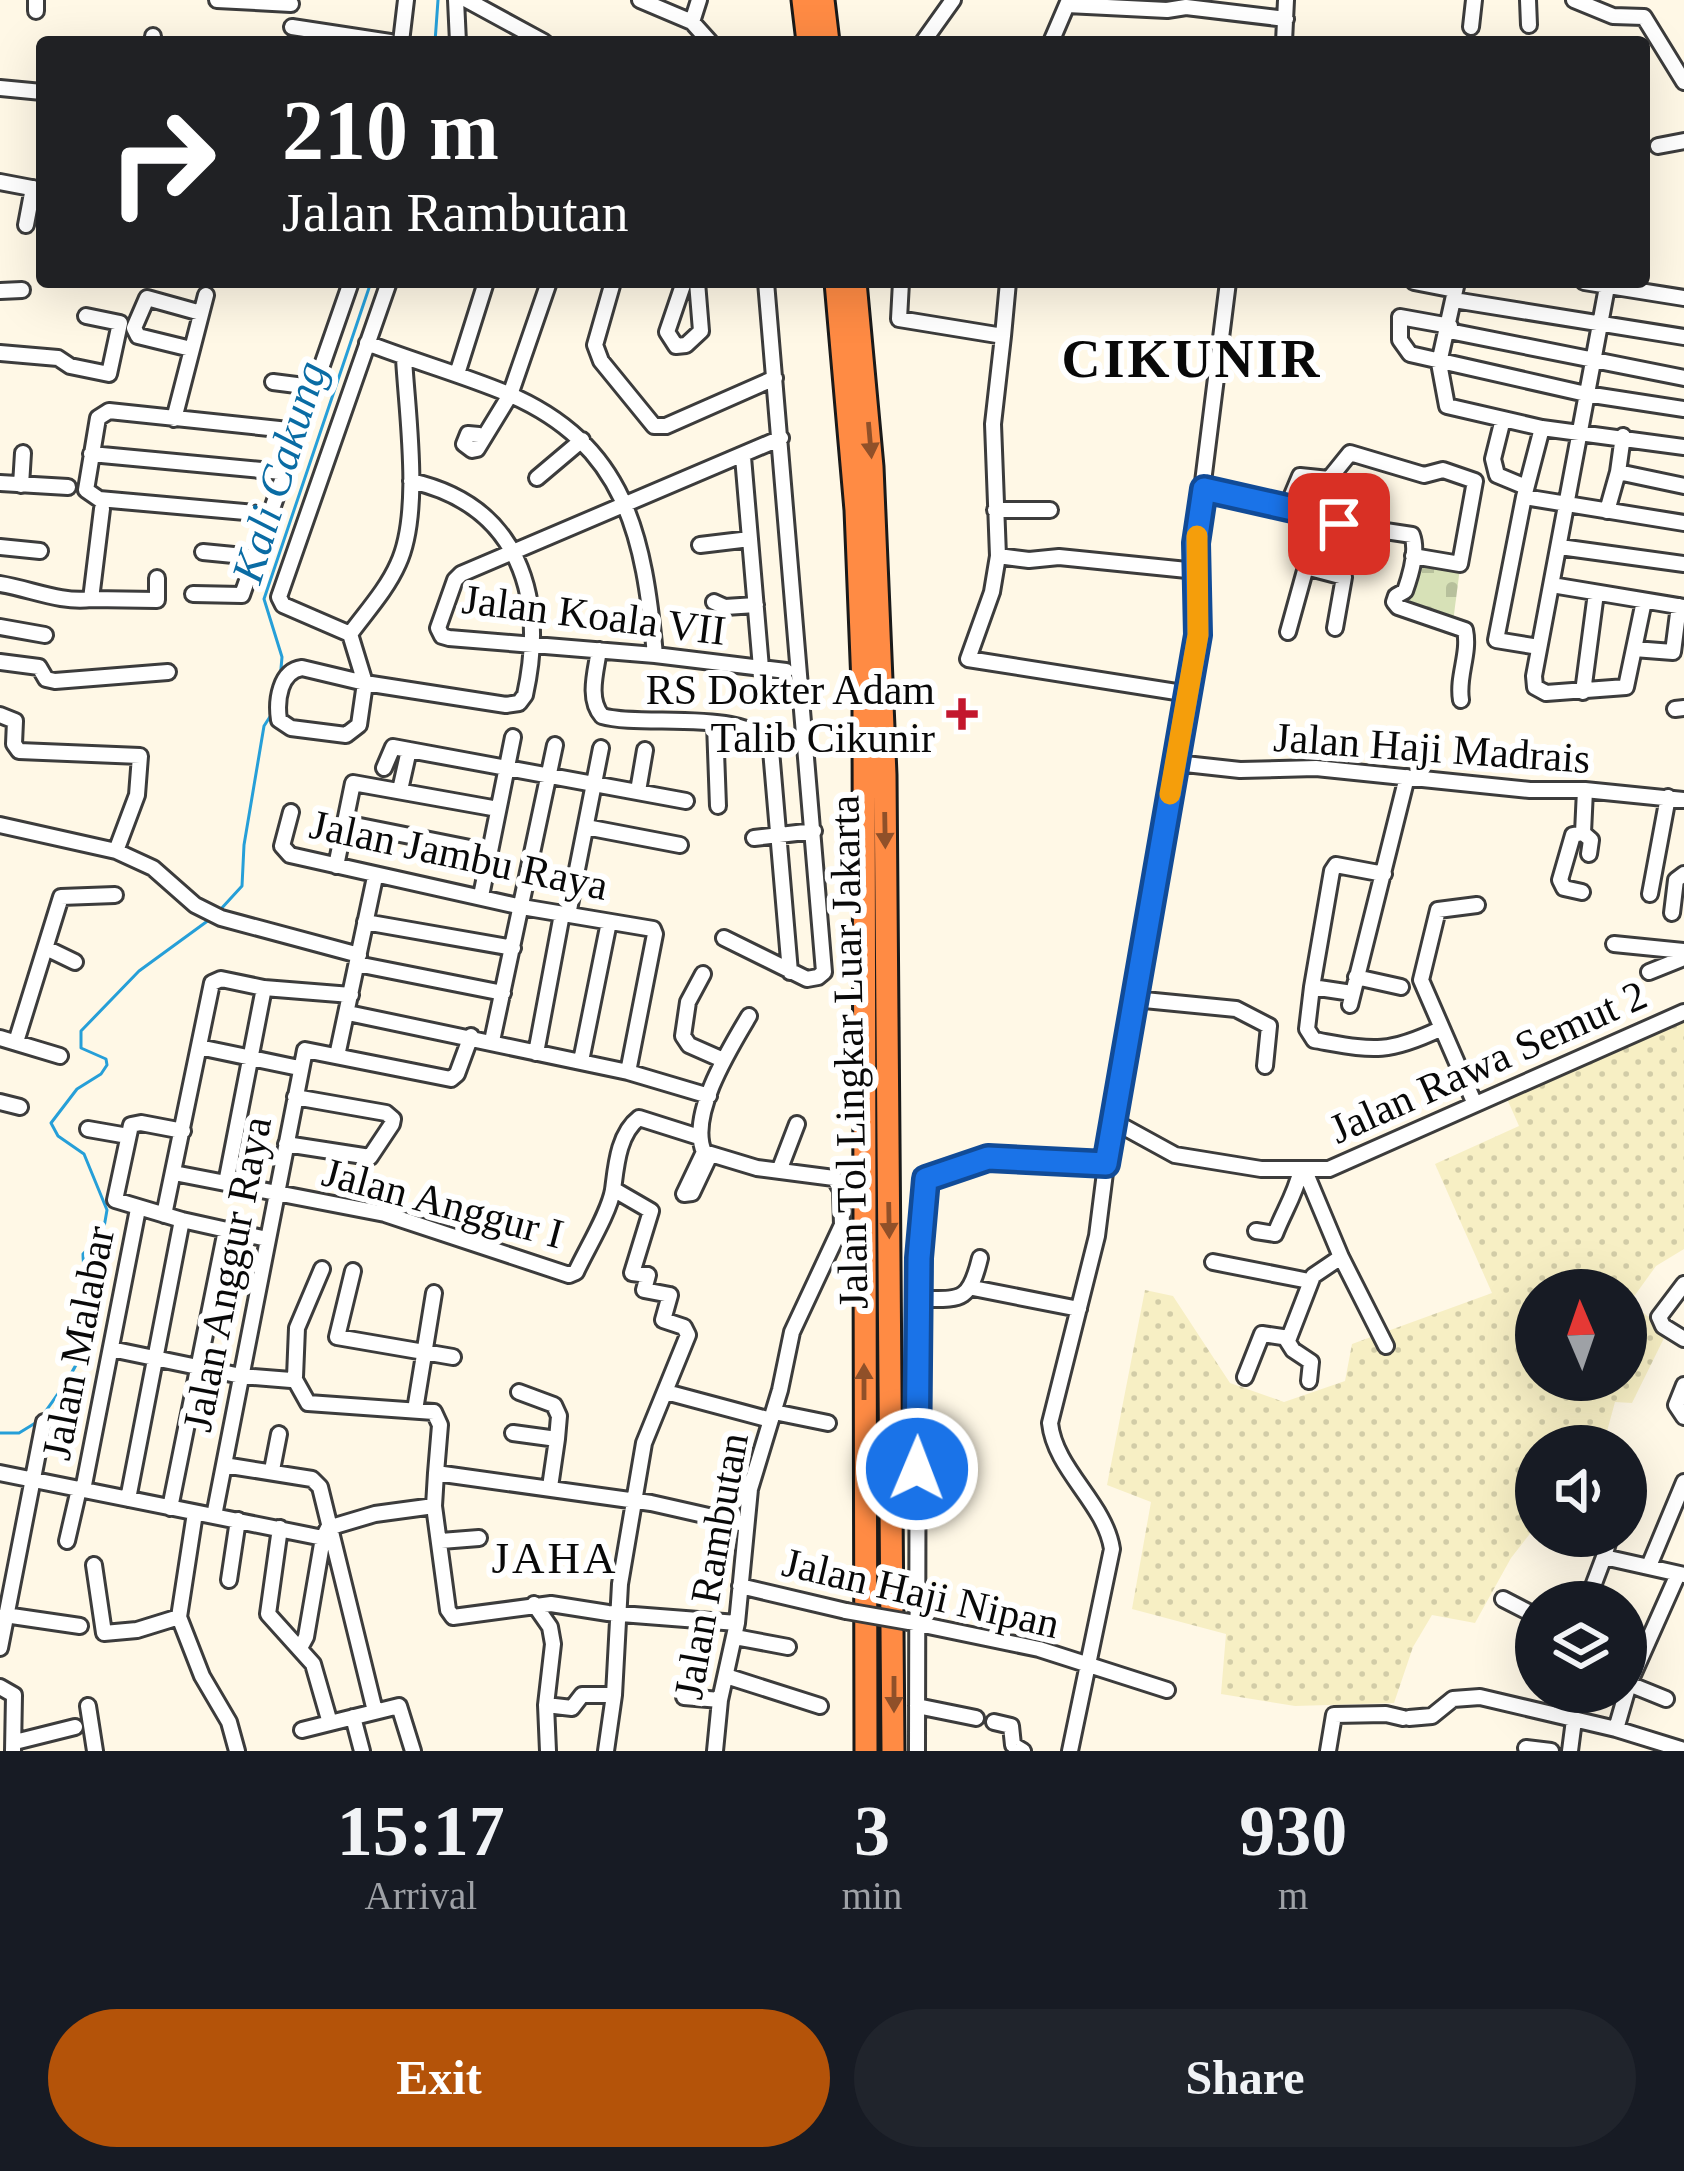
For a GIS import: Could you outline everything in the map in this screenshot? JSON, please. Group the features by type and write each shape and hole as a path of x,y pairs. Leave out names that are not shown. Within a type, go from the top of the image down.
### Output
{"highway":[{"path":"802,0 807,36"},
{"path":"823,0 827,36"},
{"name":"Jalan Tol Lingkar Luar Jakarta","path":"837,288 856,510 864,709 866,1751"},
{"name":"Jalan Tol Lingkar Luar Jakarta","path":"855,288 872,467 885,775 893,1751"}],"street":[{"path":"217,0 291,2 290,35"},
{"path":"402,36 406,0"},
{"path":"456,0 458,36"},
{"path":"467,0 533,36"},
{"path":"640,0 692,22 705,36"},
{"path":"692,22 699,0"},
{"path":"927,36 953,0"},
{"path":"1285,36 1286,0"},
{"path":"1472,28 1474,0"},
{"path":"1528,0 1529,25"},
{"path":"1574,0 1597,3 1613,16 1645,17 1684,82"},
{"path":"1054,36 1068,3 1167,10 1186,7 1286,19"},
{"path":"0,88 36,91"},
{"path":"1658,146 1684,141"},
{"path":"0,182 36,189"},
{"path":"26,225 36,195"},
{"path":"193,594 242,596 349,288"},
{"path":"387,288 279,597 283,605 350,634 365,683 359,725 346,735 291,728 279,720 277,709 286,675 294,669 365,683 506,705 519,704 525,695 532,644 528,604 514,553 498,526 471,503 438,487 411,482"},
{"path":"457,374 484,288"},
{"path":"482,440 510,395 548,288"},
{"path":"611,288 595,345 602,361 654,426 666,426 775,378"},
{"path":"682,288 668,332 676,346 686,345 701,331 698,288"},
{"path":"724,938 806,979 818,977 825,964 767,288"},
{"path":"901,288 899,320 1003,336"},
{"path":"1007,288 993,424 998,556 992,592 968,659 1189,694"},
{"path":"1070,1751 1112,1543 1056,1446 1050,1423 1097,1236 1189,694 1198,635 1197,530 1227,288"},
{"path":"1607,288 1535,687 1546,693 1625,688 1644,602"},
{"path":"1614,288 1684,298"},
{"path":"0,291 22,290"},
{"path":"1684,337 1599,324 1456,291 1439,363 1447,406 1542,428 1684,447"},
{"path":"174,419 206,295"},
{"path":"191,349 138,336 134,328 147,298 201,313"},
{"path":"0,352 58,358 70,366 109,374 120,323 86,316"},
{"path":"1684,378 1400,316 1400,340 1408,352 1439,363 1684,409"},
{"path":"367,344 510,395 582,440 607,467 627,504 648,580 655,655"},
{"path":"350,634 400,560 411,482 404,358"},
{"path":"273,382 312,388"},
{"path":"268,514 99,499 86,490 98,418 102,413 298,431"},
{"path":"1503,419 1494,471 1525,492 1565,504 1684,524"},
{"path":"1496,640 1542,428"},
{"path":"1607,511 1623,436"},
{"path":"514,553 782,438"},
{"path":"537,478 582,440"},
{"path":"21,484 23,453"},
{"path":"1287,507 1300,476 1329,479 1349,453 1424,475 1443,470 1475,481 1460,564 1413,556"},
{"path":"91,454 282,472"},
{"path":"743,457 761,668"},
{"path":"1618,472 1684,487"},
{"path":"0,483 68,487"},
{"path":"1204,489 1315,514 1339,524 1409,533 1414,539 1413,556 1406,591 1396,596 1395,605 1461,628 1467,643 1459,677 1461,700"},
{"path":"91,599 102,509"},
{"path":"995,509 1050,510"},
{"path":"1288,632 1315,514"},
{"path":"700,544 750,539"},
{"path":"0,547 40,551"},
{"path":"1560,547 1684,564"},
{"path":"203,552 254,556"},
{"name":"Jalan Koala VII","path":"514,553 457,577 438,628 442,636 786,671"},
{"path":"998,556 1059,557 1197,572"},
{"path":"1306,567 1346,580 1335,628"},
{"path":"0,584 48,592 63,601 158,600 157,578"},
{"path":"1552,585 1682,607 1673,652 1634,649"},
{"path":"1583,692 1596,593"},
{"path":"714,602 725,608 756,605"},
{"path":"0,627 45,634"},
{"path":"1467,643 1496,640 1539,647"},
{"path":"599,650 593,697 602,716 715,724 759,732 767,739 790,973"},
{"path":"0,662 39,667 46,680 55,681 168,672"},
{"path":"0,716 15,721 14,744 20,751 140,756 137,795 116,851"},
{"path":"715,724 718,806"},
{"path":"481,896 513,737"},
{"path":"492,1041 555,745"},
{"path":"384,768 389,748 686,801"},
{"path":"536,1053 601,748"},
{"path":"638,790 645,750"},
{"path":"400,790 410,751"},
{"name":"Jalan Haji Madrais","path":"1176,763 1240,770 1316,768 1676,799"},
{"path":"1353,992 1407,777"},
{"path":"336,866 353,783 498,809"},
{"path":"1585,790 1583,832 1591,841 1589,854"},
{"path":"1650,894 1676,799"},
{"name":"Jalan Jambu Raya","path":"291,812 283,839 285,852 375,877 653,929 628,1072"},
{"path":"345,824 490,852"},
{"path":"0,825 116,851 171,880 204,910 221,918 358,960 503,993"},
{"path":"586,826 680,845"},
{"path":"754,838 814,831"},
{"path":"1582,892 1564,888 1560,880 1573,835 1583,832"},
{"path":"1384,874 1334,867 1306,1029 1314,1040 1377,1051 1392,1050 1440,1029"},
{"path":"1672,913 1676,880 1684,874"},
{"path":"375,877 337,1056 451,1079 471,1036"},
{"path":"60,1056 8,1040 64,894 115,895"},
{"path":"1474,1102 1421,980 1436,912 1477,905"},
{"path":"365,922 513,949"},
{"path":"581,1061 608,922"},
{"path":"1614,944 1684,955"},
{"path":"46,948 75,962"},
{"path":"1649,972 1684,955"},
{"path":"703,974 688,1002 683,1036 689,1045 723,1060"},
{"path":"164,1215 212,983 221,979 264,988 351,995"},
{"path":"1312,987 1353,992 1401,987"},
{"path":"226,1183 264,988"},
{"path":"1134,1000 1249,1014 1269,1026 1265,1066"},
{"name":"Jalan Rawa Semut 2","path":"1113,1121 1175,1155 1261,1169 1329,1169 1684,1012"},
{"path":"348,1013 581,1061 709,1096"},
{"path":"749,1016 709,1096 704,1148 779,1171 797,1124"},
{"path":"199,1047 299,1068"},
{"name":"Jalan Anggur Raya","path":"214,1516 299,1068 310,1049 337,1056"},
{"path":"286,1144 370,1157 393,1119 386,1113 295,1097"},
{"path":"0,1102 20,1107"},
{"name":"Jalan Anggur I","path":"276,1193 385,1214 569,1275 576,1272 613,1189 612,1176 630,1125 639,1118 704,1148"},
{"path":"182,1131 135,1123 128,1136 118,1204 267,1239"},
{"path":"88,1129 128,1136"},
{"path":"917,1751 912,1623 920,1218 926,1179 958,1166 1009,1157 1106,1164"},
{"name":"Jalan Rambutan","path":"715,1751 720,1700 736,1630 744,1524 756,1466 796,1322 842,1226 841,1190 834,1178 779,1171"},
{"path":"1256,1231 1275,1234 1303,1171"},
{"path":"1303,1171 1385,1346"},
{"path":"174,1173 276,1193"},
{"path":"607,1751 617,1614 644,1443 688,1331 663,1319 670,1295 644,1290 648,1275 632,1273 651,1211 613,1189"},
{"name":"Jalan Malabar","path":"67,1541 138,1209"},
{"path":"128,1499 182,1220"},
{"path":"170,1508 226,1230"},
{"path":"1286,1339 1309,1281 1341,1257"},
{"path":"918,1299 958,1299 973,1288 980,1258"},
{"path":"1213,1262 1309,1281"},
{"path":"322,1269 297,1328 294,1378 308,1403 434,1412 440,1420 434,1506 448,1610 453,1617 534,1604 736,1630 788,1647"},
{"path":"353,1271 337,1337 452,1357"},
{"path":"1684,1283 1659,1318 1684,1340"},
{"path":"973,1288 1079,1309"},
{"path":"415,1410 434,1293"},
{"path":"1245,1377 1262,1334 1286,1339 1311,1362 1309,1381"},
{"path":"111,1349 241,1376 294,1378"},
{"path":"1684,1384 1676,1405 1684,1417"},
{"path":"519,1392 554,1405 559,1416 550,1487"},
{"path":"666,1392 772,1416 828,1423"},
{"path":"1,1640 44,1422"},
{"path":"513,1432 556,1439"},
{"path":"272,1470 280,1434"},
{"path":"224,1465 312,1479 320,1487 326,1533 375,1711"},
{"path":"0,1473 195,1514 326,1533 375,1514 434,1506"},
{"path":"436,1473 550,1487 744,1524"},
{"path":"1649,1566 1684,1482"},
{"path":"195,1514 179,1617 202,1676 229,1722 237,1751"},
{"path":"230,1580 238,1520"},
{"path":"280,1528 268,1614 313,1664 330,1723"},
{"path":"301,1648 326,1533"},
{"path":"441,1541 479,1538"},
{"path":"1595,1581 1604,1557 1681,1575 1647,1646"},
{"path":"94,1565 104,1634 179,1617"},
{"name":"Jalan Haji Nipan","path":"740,1586 1012,1642 1167,1690"},
{"path":"1503,1599 1515,1605"},
{"path":"534,1604 550,1627 553,1644 546,1705 548,1751"},
{"path":"5,1615 80,1627"},
{"path":"726,1676 820,1706"},
{"path":"0,1687 14,1695 14,1747 75,1727"},
{"path":"1647,1691 1666,1699"},
{"path":"546,1705 572,1708 582,1695 614,1695"},
{"path":"1328,1751 1334,1715 1432,1716 1453,1699 1474,1696 1684,1750"},
{"path":"684,1697 720,1700"},
{"path":"88,1706 95,1751"},
{"path":"302,1730 399,1706 413,1751"},
{"path":"917,1706 976,1718"},
{"path":"1567,1713 1570,1751"},
{"path":"1616,1729 1621,1713"},
{"path":"353,1717 362,1751"},
{"path":"994,1722 1011,1726 1013,1745 1023,1751"},
{"path":"1526,1748 1551,1751"}],"shaded area":[{"path":"1684,1010 1684,1249 1656,1266 1647,1278 1647,1269 1515,1269 1515,1401 1633,1401 1632,1403 1615,1402 1609,1425 1515,1425 1515,1553 1475,1623 1432,1615 1413,1647 1394,1703 1295,1706 1221,1694 1226,1634 1132,1609 1151,1502 1107,1485 1145,1290 1173,1296 1230,1383 1284,1402 1345,1381 1352,1344 1492,1293 1435,1164 1519,1126 1501,1085"},
{"path":"1647,1316 1667,1332 1647,1373"}],"green space":[{"path":"1416,560 1460,568 1453,622 1398,604"}],"waterway":[{"name":"Kali Cakung","path":"435,36 438,0"},
{"name":"Kali Cakung","path":"280,680 282,657 264,599 369,288"},
{"name":"Kali Cakung","path":"220,910 242,886 244,845 264,726 273,712"},
{"name":"Kali Cakung","path":"43,1415 82,1350 88,1320 83,1254 103,1233 107,1210 84,1154 58,1136 51,1123 77,1089 107,1065 106,1059 81,1048 81,1031 139,971 213,917"},
{"name":"Kali Cakung","path":"0,1433 19,1433 37,1422"}],"slow traffic":[{"path":"1170,794 1198,635 1197,536"}],"place":[{"name":"RS Dokter Adam Talib Cikunir","path":"962,714"}],"district":[{"name":"CIKUNIR","path":"1192,359"},
{"name":"JAHA","path":"555,1558"}],"route":[{"path":"917,1469 919,1258 926,1179 988,1158 1106,1164 1198,635 1196,543 1204,489 1315,514 1339,524"}]}
